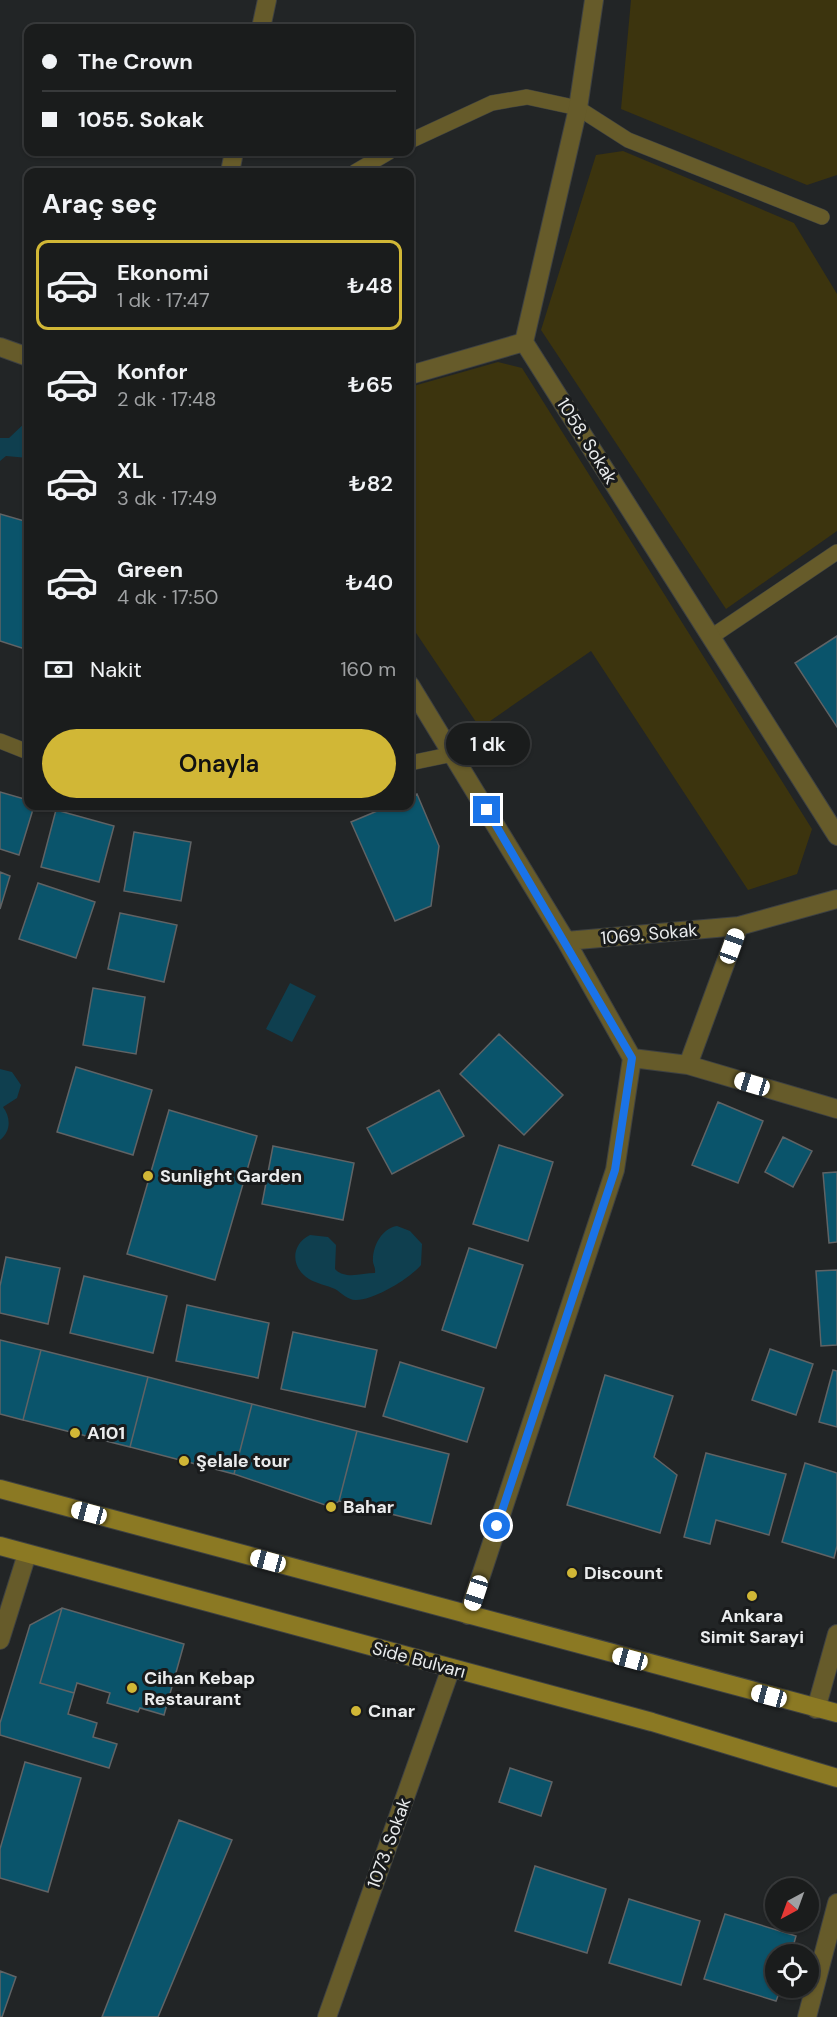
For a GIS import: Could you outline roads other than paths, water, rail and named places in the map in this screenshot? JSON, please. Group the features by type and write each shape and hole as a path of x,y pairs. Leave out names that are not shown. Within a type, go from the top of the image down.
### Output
{"main road":[{"path":"0,1489 837,1713"},
{"name":"Side Bulvarı","path":"0,1546 652,1722 837,1778"}],"street":[{"path":"262,24 267,0"},
{"path":"414,374 524,342 578,108 594,0"},
{"name":"1058. Sokak","path":"524,342 837,836"},
{"path":"0,347 24,356"},
{"path":"414,691 566,941 632,1058 615,1170 468,1615"},
{"name":"1069. Sokak","path":"566,941 739,926 837,899"},
{"path":"688,1065 739,926"},
{"path":"632,1058 688,1065 837,1109"},
{"path":"0,1640 27,1554"},
{"path":"816,1709 837,1634"},
{"name":"1073. Sokak","path":"327,2017 451,1668"},
{"path":"807,2017 837,1903"}],"lane":[{"path":"414,139 492,103 527,97 578,108 628,140 822,217"},
{"path":"362,168 382,156"},
{"path":"711,637 837,552"},
{"path":"0,741 24,750"},
{"path":"414,762 453,754"}],"water":[{"path":"24,424 24,458 6,456 0,461 0,438 9,438"},
{"path":"290,983 316,996 292,1042 266,1029"},
{"path":"0,1069 12,1072 21,1085 17,1098 3,1107 9,1124 0,1140"},
{"path":"397,1226 410,1231 422,1244 421,1265 416,1271 381,1293 363,1299 350,1299 335,1289 309,1279 296,1263 296,1250 303,1239 310,1235 328,1237 336,1245 335,1269 349,1275 375,1273 373,1254 377,1243 387,1230"}],"place":[{"name":"Sunlight Garden","path":"148,1176"},
{"name":"A101","path":"75,1433"},
{"name":"Şelale tour","path":"184,1461"},
{"name":"Bahar","path":"331,1507"},
{"name":"Discount","path":"572,1573"},
{"name":"Ankara Simit Sarayi","path":"752,1596"},
{"name":"Cihan Kebap Restaurant","path":"132,1688"},
{"name":"Cınar","path":"356,1711"}]}
